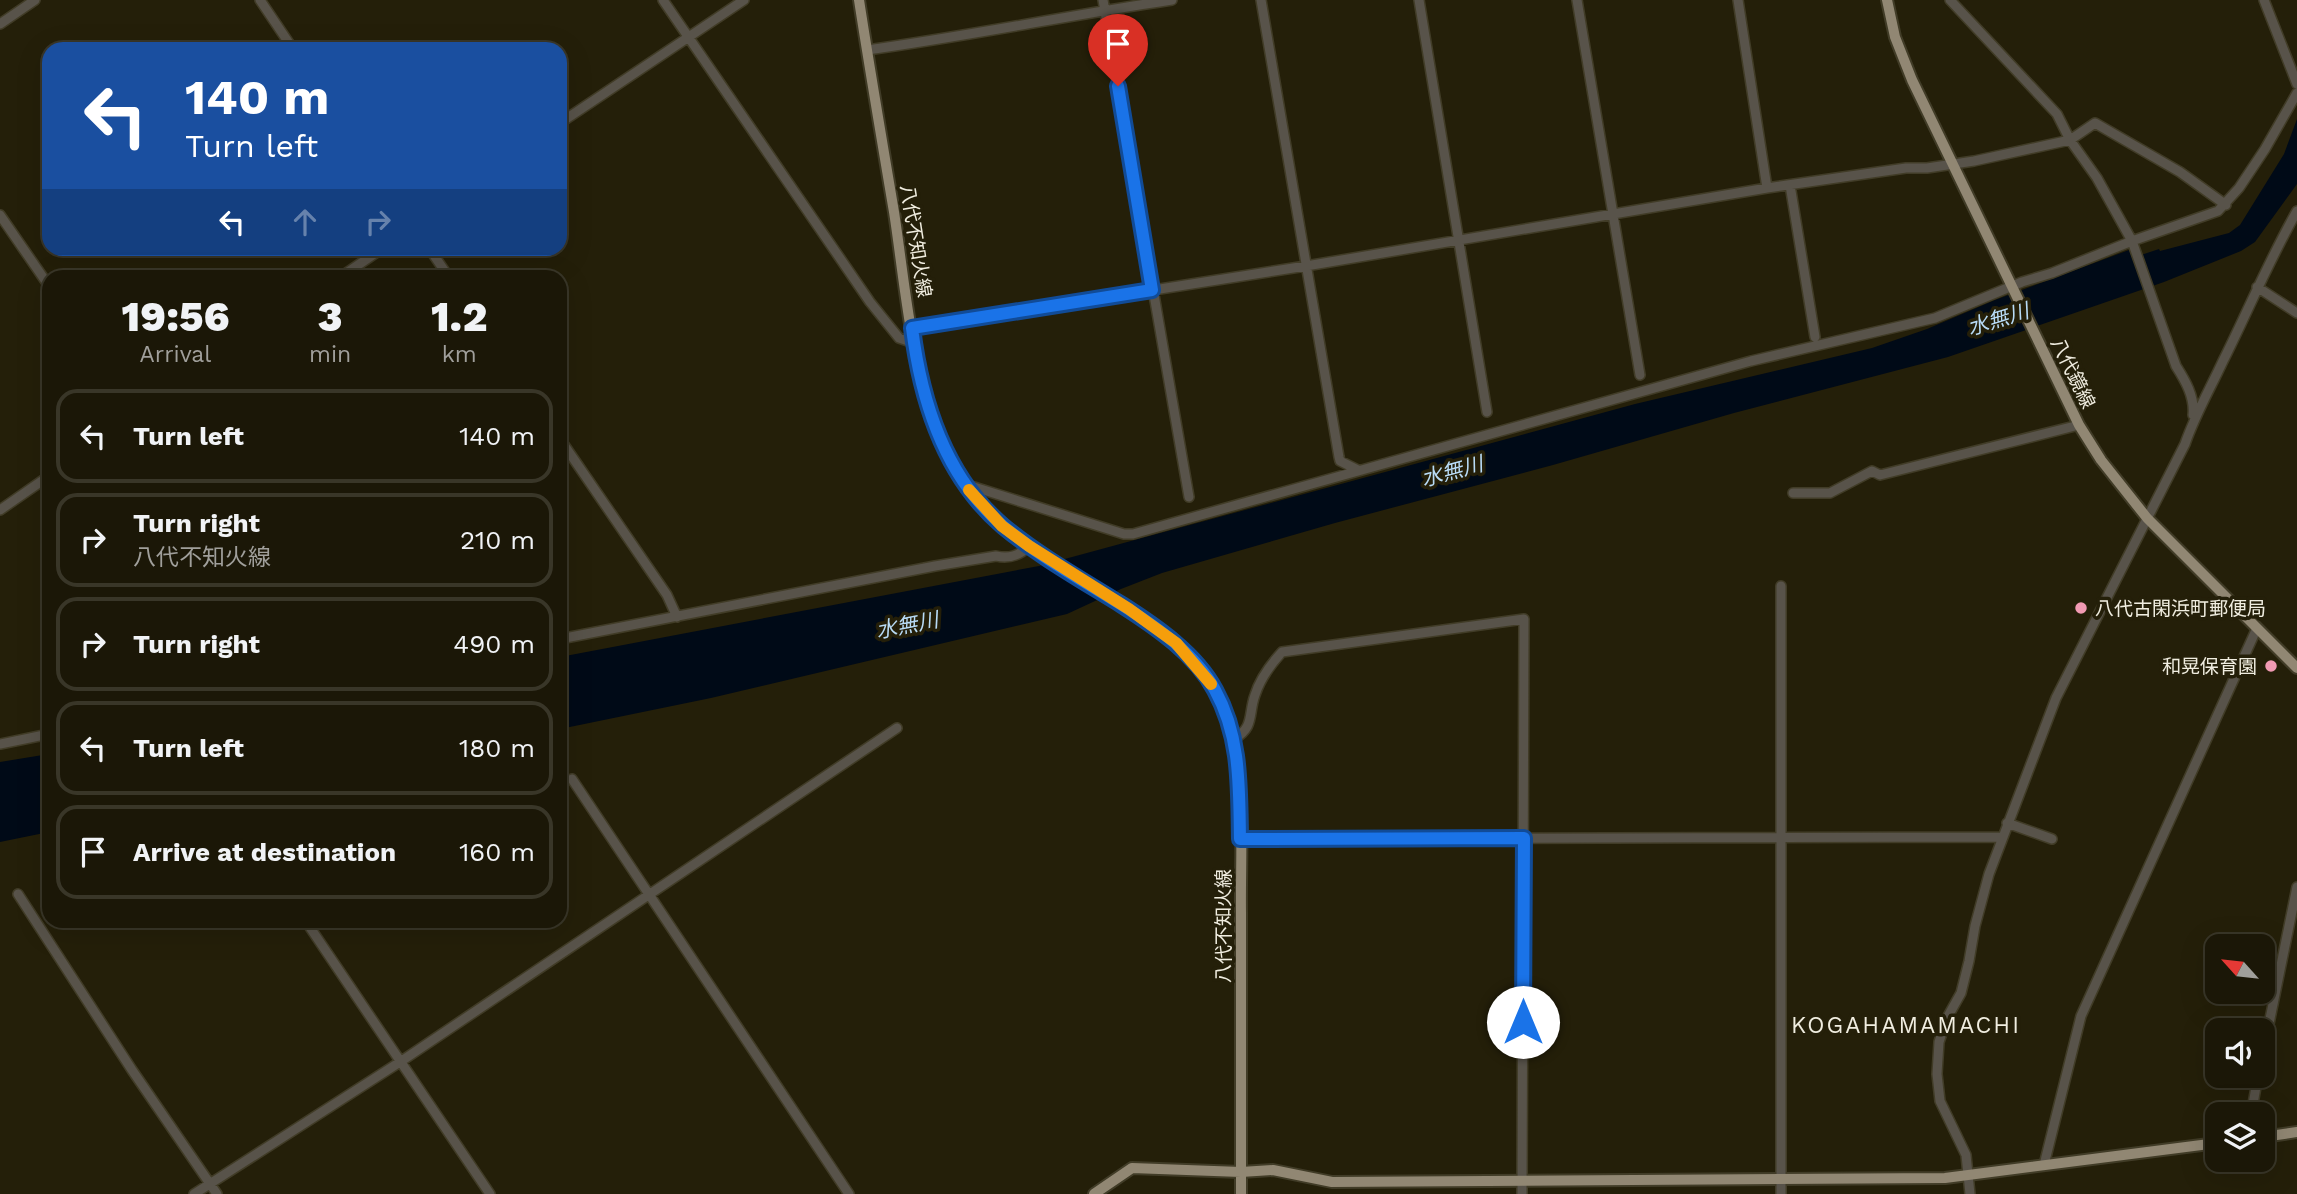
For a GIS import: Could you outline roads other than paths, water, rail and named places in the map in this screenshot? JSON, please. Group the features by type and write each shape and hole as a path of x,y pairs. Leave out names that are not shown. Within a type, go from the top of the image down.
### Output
{"main road":[{"name":"八代不知火線","path":"859,0 914,343 931,416 950,457 968,490 1002,526 1176,643 1214,688 1234,739 1238,763 1240,839 1241,1194"},
{"name":"八代鏡線","path":"1886,0 1895,37 1912,80 2079,425 2116,481 2147,518 2297,668"},
{"path":"2275,1135 2297,1132"},
{"path":"1094,1194 1132,1168 1241,1172 1273,1170 1332,1182 1945,1178 2205,1145"}],"street":[{"path":"0,24 35,0"},
{"path":"260,0 288,42"},
{"path":"663,0 870,302 898,338 914,343"},
{"path":"567,118 744,0"},
{"path":"867,50 995,31 1104,5 1172,0"},
{"path":"1261,0 1339,457 1340,461 1358,470"},
{"path":"1419,0 1487,412"},
{"path":"1577,0 1640,375"},
{"path":"1738,0 1767,188"},
{"path":"1950,0 2057,114 2132,241 2175,366 2185,380 2194,406 2192,424"},
{"path":"2264,0 2297,84"},
{"path":"1104,5 1189,497"},
{"path":"968,490 974,487 1125,534 1133,534 1751,361 1935,318 2132,241 2218,211 2226,205 2266,149 2297,93"},
{"path":"912,328 1306,266 1767,188 1974,161 2070,140 2095,123 2180,173 2226,205"},
{"path":"1790,186 1815,337"},
{"path":"1970,1194 1966,1155 1940,1101 1937,1074 1939,1042 1947,1018 1961,993 1978,913 2007,823 2056,698 2185,444 2271,257 2297,211"},
{"path":"0,215 42,276"},
{"path":"351,270 371,256"},
{"path":"2257,288 2297,313"},
{"path":"1793,493 1830,493 1872,471 1880,475 2079,425"},
{"path":"567,449 667,595 677,617"},
{"path":"0,510 42,481"},
{"path":"567,638 935,566 996,556 1016,556 1033,548"},
{"path":"1781,1194 1782,586"},
{"path":"1234,739 1243,734 1249,726 1254,696 1264,676 1283,652 1524,619 1522,1194"},
{"path":"2044,1165 2081,1016 2257,628"},
{"path":"194,1194 400,1062 897,728"},
{"path":"0,744 42,735"},
{"path":"572,779 849,1194"},
{"path":"2007,823 2052,839"},
{"path":"1240,839 2003,837"},
{"path":"2270,1018 2297,887"},
{"path":"18,894 132,1070 217,1194"},
{"path":"310,928 490,1194"}],"water":[{"name":"水無川","path":"2297,119 2297,184 2255,242 2241,251 2164,282 1948,357 1734,413 1162,573 1067,614 711,698 567,728 567,656 1039,566 1635,404 1872,348 2129,250 2132,258 2229,233 2240,225 2284,154"},
{"path":"42,755 42,833 0,842 0,762"}],"place":[{"name":"八代古閑浜町郵便局","path":"2081,608"},
{"name":"和晃保育園","path":"2271,666"}],"district":[{"name":"KOGAHAMAMACHI","path":"1906,1025"}]}
